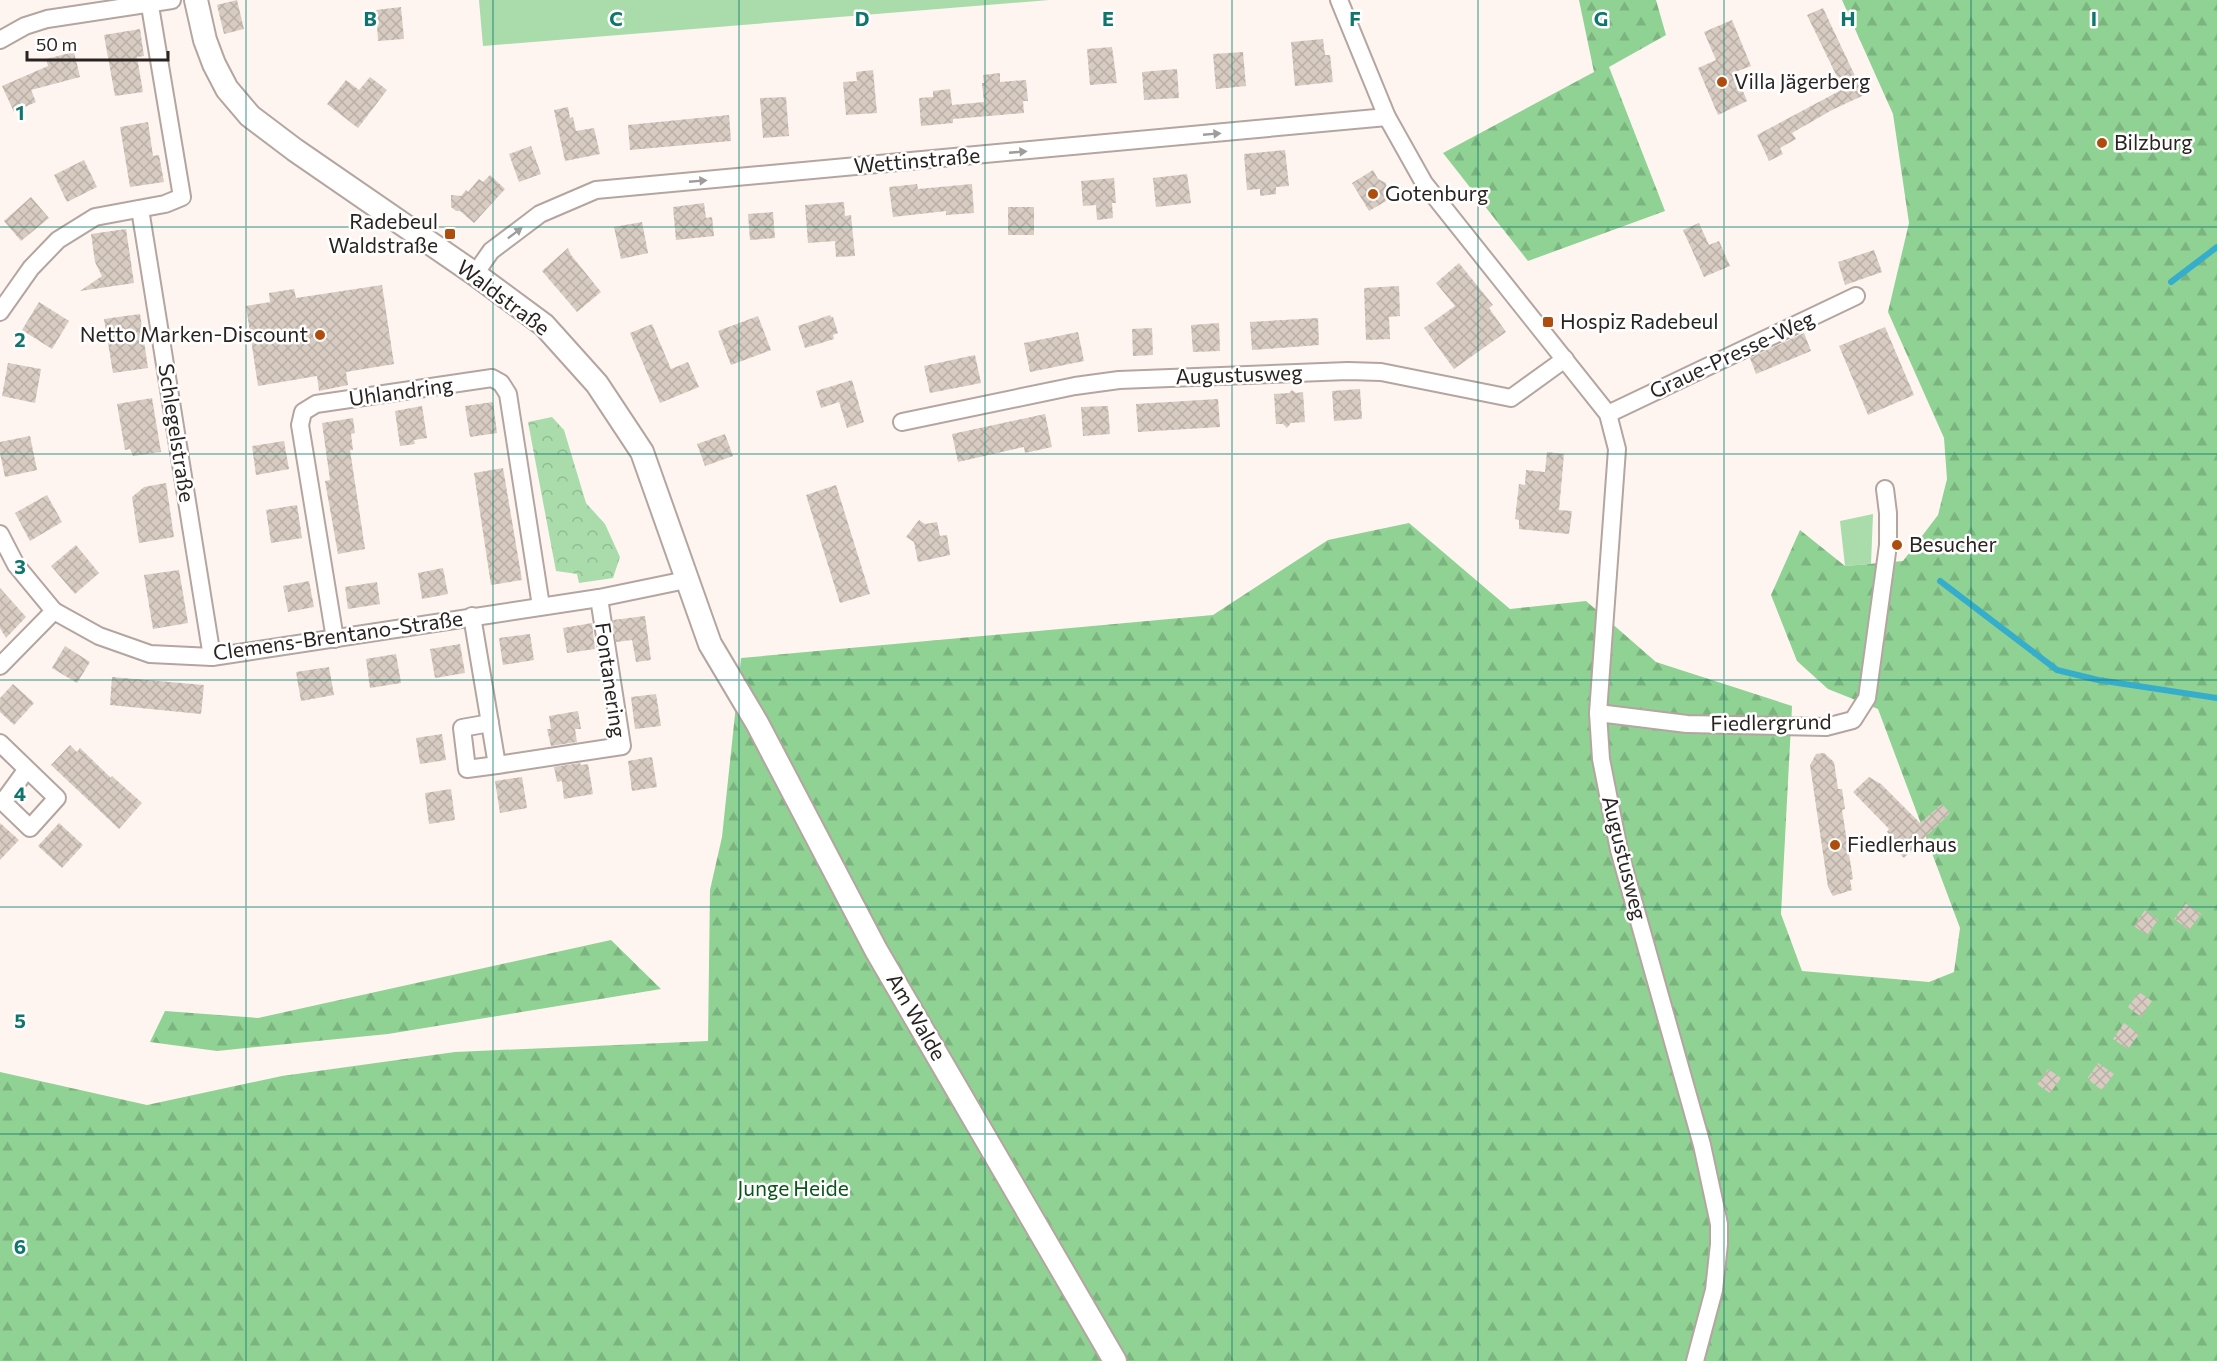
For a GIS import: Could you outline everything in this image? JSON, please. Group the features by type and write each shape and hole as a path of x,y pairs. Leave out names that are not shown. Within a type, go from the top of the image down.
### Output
{"street":[{"path":"0,40 25,26 46,19 172,0"},
{"name":"Waldstraße","path":"196,0 214,64 227,89 250,116 544,325 597,384 642,452 710,644 725,669"},
{"name":"Augustusweg","path":"1339,0 1387,117 1425,183 1608,414 1617,449 1598,714 1601,759 1619,850 1702,1145 1719,1224 1714,1290 1695,1361"},
{"path":"0,312 31,268 58,240 95,217 165,204 182,197 149,2"},
{"name":"Wettinstraße","path":"475,274 491,251 540,214 596,190 1387,117"},
{"name":"Schlegelstraße","path":"140,209 212,657"},
{"name":"Graue-Presse-Weg","path":"1608,414 1856,296"},
{"name":"Augustusweg","path":"902,422 1075,386 1119,380 1348,371 1381,372 1511,398 1565,359"},
{"name":"Uhlandring","path":"335,639 300,425 303,412 316,404 492,378 501,383 508,394 541,606"},
{"name":"Fiedlergrund","path":"1598,714 1686,724 1826,727 1853,720 1868,698 1888,545 1885,489"},
{"name":"Clemens-Brentano-Straße","path":"0,534 16,564 54,611 99,636 150,654 212,657 599,598 686,580"},
{"name":"Fontanering","path":"490,723 462,728 467,769 622,746 599,598"},
{"path":"0,666 54,611"},
{"path":"472,616 497,765"},
{"name":"Am Walde","path":"725,669 757,723 876,950 1114,1361"},
{"path":"0,743 27,769"}],"green space":[{"path":"479,0 1049,0 483,46"},
{"path":"1579,0 1656,0 1666,35 1609,67 1665,211 1528,261 1443,153 1594,72"},
{"name":"Junge Heide","path":"1842,0 2217,0 2217,1361 0,1361 0,1072 147,1105 282,1076 455,1052 708,1041 710,890 722,837 741,658 1213,615 1328,540 1409,523 1510,609 1586,601 1656,662 1792,706 1781,914 1802,971 1929,982 1954,972 1960,928 1878,709 1828,689 1797,661 1771,595 1800,530 1845,566 1903,561 1938,515 1947,479 1944,438 1888,312 1909,223 1893,114"},
{"path":"552,417 564,430 586,503 605,524 620,557 613,578 579,583 577,574 556,571 528,422"},
{"path":"1873,514 1871,564 1845,566 1840,521"},
{"path":"611,940 661,989 388,1034 217,1051 150,1042 165,1011 258,1018"}],"building":[{"path":"237,0 244,29 224,34 217,5"},
{"path":"401,7 404,39 378,41 376,10"},
{"path":"1823,8 1864,95 1792,133 1796,139 1780,148 1783,154 1769,161 1757,135 1843,89 1807,15"},
{"name":"Villa Jägerberg","path":"1732,20 1751,66 1735,72 1747,101 1718,115 1698,68 1716,60 1704,32"},
{"path":"140,29 144,56 137,57 143,92 115,96 104,35"},
{"path":"1323,39 1325,55 1330,55 1333,82 1295,86 1291,42"},
{"path":"1112,47 1117,83 1090,85 1087,49"},
{"path":"74,52 80,77 31,90 36,102 14,112 2,86 48,66 46,59"},
{"path":"1243,52 1246,86 1216,89 1213,54"},
{"path":"1177,69 1179,98 1144,100 1142,72"},
{"path":"873,70 877,113 846,115 843,82 857,81 856,72"},
{"path":"1000,73 1000,82 1026,80 1028,101 1023,101 1024,113 953,119 953,123 921,126 919,98 933,97 933,91 950,89 952,105 984,102 983,75"},
{"path":"370,77 387,90 358,128 327,104 346,80 359,90"},
{"path":"786,97 789,136 763,138 760,98"},
{"path":"568,107 576,131 594,128 600,154 565,161 554,110"},
{"path":"729,115 731,141 630,150 628,125"},
{"path":"148,122 153,156 159,155 164,182 130,187 120,127"},
{"path":"531,146 541,174 519,182 509,154"},
{"path":"1285,150 1289,186 1276,187 1276,194 1260,196 1260,189 1247,190 1244,154"},
{"path":"84,160 97,187 67,202 54,175"},
{"name":"Gotenburg","path":"1373,170 1378,179 1386,183 1388,200 1369,211 1352,183"},
{"path":"1187,174 1191,203 1156,207 1153,178"},
{"path":"490,175 505,189 474,223 460,211 451,207 451,195 461,196 466,190 468,192 479,179 483,182"},
{"path":"1114,178 1116,203 1112,203 1113,218 1097,220 1096,205 1083,206 1081,181"},
{"path":"917,184 918,189 972,184 974,213 946,215 946,211 893,217 889,187"},
{"path":"31,197 49,218 21,241 4,221"},
{"path":"844,202 845,216 851,215 855,256 836,257 835,241 808,243 805,205"},
{"path":"704,203 706,218 712,217 714,236 676,240 673,207"},
{"path":"1008,207 1034,207 1034,235 1008,235"},
{"path":"773,212 775,238 750,240 748,214"},
{"path":"642,222 648,253 621,259 614,227"},
{"path":"1699,223 1709,245 1719,241 1730,266 1704,277 1683,230"},
{"path":"126,229 134,283 80,291 102,276 95,262 91,234"},
{"path":"568,248 571,255 601,292 577,312 542,271"},
{"path":"1874,250 1882,272 1845,285 1838,262"},
{"path":"1459,263 1493,305 1489,308 1506,332 1454,369 1424,328 1455,306 1436,283"},
{"name":"Netto Marken-Discount","path":"382,285 394,364 346,372 348,385 319,391 317,376 258,386 246,306 270,302 269,293 294,289 296,298"},
{"path":"1399,286 1400,316 1389,317 1390,339 1366,340 1364,288"},
{"path":"39,302 69,321 52,349 22,330"},
{"path":"140,314 148,368 113,373 104,319"},
{"path":"830,315 833,317 838,333 833,335 834,339 805,348 798,326"},
{"path":"758,316 771,350 731,365 718,331"},
{"path":"1318,318 1319,345 1252,350 1250,322"},
{"path":"1219,323 1220,351 1193,352 1191,325"},
{"path":"652,324 671,369 688,362 699,387 660,403 630,333"},
{"path":"1885,327 1914,395 1868,415 1839,346"},
{"path":"1152,328 1153,355 1133,356 1132,329"},
{"path":"1078,332 1084,361 1030,372 1024,343"},
{"path":"1804,333 1811,351 1756,374 1750,358"},
{"path":"975,355 981,383 930,393 924,366"},
{"path":"8,363 41,369 35,403 2,396"},
{"path":"852,380 864,422 847,428 839,402 821,408 816,391"},
{"path":"1360,389 1362,419 1334,421 1332,391"},
{"path":"1292,390 1296,393 1303,392 1305,422 1291,423 1287,428 1283,424 1276,424 1274,394 1289,393"},
{"path":"152,398 161,452 133,456 130,449 125,450 117,404"},
{"path":"1218,399 1220,427 1138,432 1136,404"},
{"path":"493,402 497,433 470,437 465,406"},
{"path":"422,406 427,438 414,440 415,444 400,446 395,411"},
{"path":"1108,406 1110,434 1083,436 1081,407"},
{"path":"1045,414 1052,447 1025,453 1024,447 958,462 952,434"},
{"path":"353,418 355,433 351,434 353,450 350,450 365,549 338,554 325,481 330,480 322,423"},
{"path":"725,434 733,456 705,466 697,444"},
{"path":"30,436 37,470 5,477 0,442"},
{"path":"284,441 289,469 256,475 252,446"},
{"path":"1547,452 1564,454 1559,510 1572,511 1569,534 1519,529 1519,520 1515,519 1519,484 1525,485 1526,470 1545,472"},
{"path":"503,468 522,580 491,585 474,473"},
{"path":"166,483 174,537 139,543 132,497 144,487"},
{"path":"836,485 870,594 840,603 806,495"},
{"path":"47,495 62,522 30,541 15,513"},
{"path":"297,505 302,538 271,543 266,510"},
{"path":"919,520 925,524 937,522 940,536 947,535 950,555 918,562 914,542 906,537"},
{"path":"76,545 99,573 75,594 51,566"},
{"path":"443,568 448,594 422,599 418,573"},
{"path":"179,570 188,623 153,629 144,575"},
{"path":"309,581 314,607 288,612 283,586"},
{"path":"377,582 380,604 348,609 345,587"},
{"path":"0,588 26,617 6,638 0,628"},
{"path":"645,616 651,660 636,662 632,640 616,642 613,620"},
{"path":"592,623 595,649 567,653 563,628"},
{"path":"530,634 534,660 503,665 499,638"},
{"path":"460,644 465,673 435,678 430,649"},
{"path":"65,646 90,662 77,683 52,668"},
{"path":"396,654 401,683 370,688 366,659"},
{"path":"329,667 334,695 301,701 296,672"},
{"path":"112,677 204,685 201,714 110,705"},
{"path":"13,684 34,703 14,725 0,712 0,698"},
{"path":"656,694 661,726 635,729 631,697"},
{"path":"578,711 581,729 575,729 577,742 551,746 547,729 551,729 549,716"},
{"path":"442,734 446,760 420,764 416,738"},
{"path":"70,745 77,752 80,748 111,778 112,776 142,803 119,829 51,765"},
{"name":"Fiedlerhaus","path":"1824,753 1834,762 1838,789 1842,789 1845,809 1842,810 1853,879 1850,880 1852,890 1833,896 1828,887 1810,765 1816,754"},
{"path":"652,757 657,787 632,791 628,761"},
{"path":"580,763 581,765 588,764 593,794 564,799 562,781 557,782 554,767"},
{"path":"522,777 527,808 500,813 495,781"},
{"path":"1869,777 1881,784 1920,823 1942,804 1950,813 1904,858 1891,845 1896,840 1887,832 1889,829 1853,792"},
{"path":"451,789 455,820 429,824 425,793"},
{"path":"0,823 19,840 0,860"},
{"path":"59,823 83,845 62,868 38,846"},
{"path":"2186,903 2201,914 2189,930 2174,919"},
{"path":"2145,910 2158,920 2147,935 2134,926"},
{"path":"2139,992 2152,1001 2141,1017 2128,1007"},
{"path":"2124,1023 2139,1034 2128,1049 2113,1039"},
{"path":"2098,1063 2114,1074 2102,1090 2087,1079"},
{"path":"2048,1069 2061,1078 2050,1093 2037,1084"}],"waterway":[{"path":"2171,282 2217,247"},
{"path":"1940,581 2057,670 2098,680 2217,698"}],"place":[{"name":"Villa Jägerberg","path":"1722,82"},
{"name":"Bilzburg","path":"2102,143"},
{"name":"Gotenburg","path":"1373,194"},
{"name":"Radebeul Waldstraße","path":"450,234"},
{"name":"Hospiz Radebeul","path":"1548,322"},
{"name":"Netto Marken-Discount","path":"320,335"},
{"name":"Besucher","path":"1897,545"},
{"name":"Fiedlerhaus","path":"1835,845"}]}
